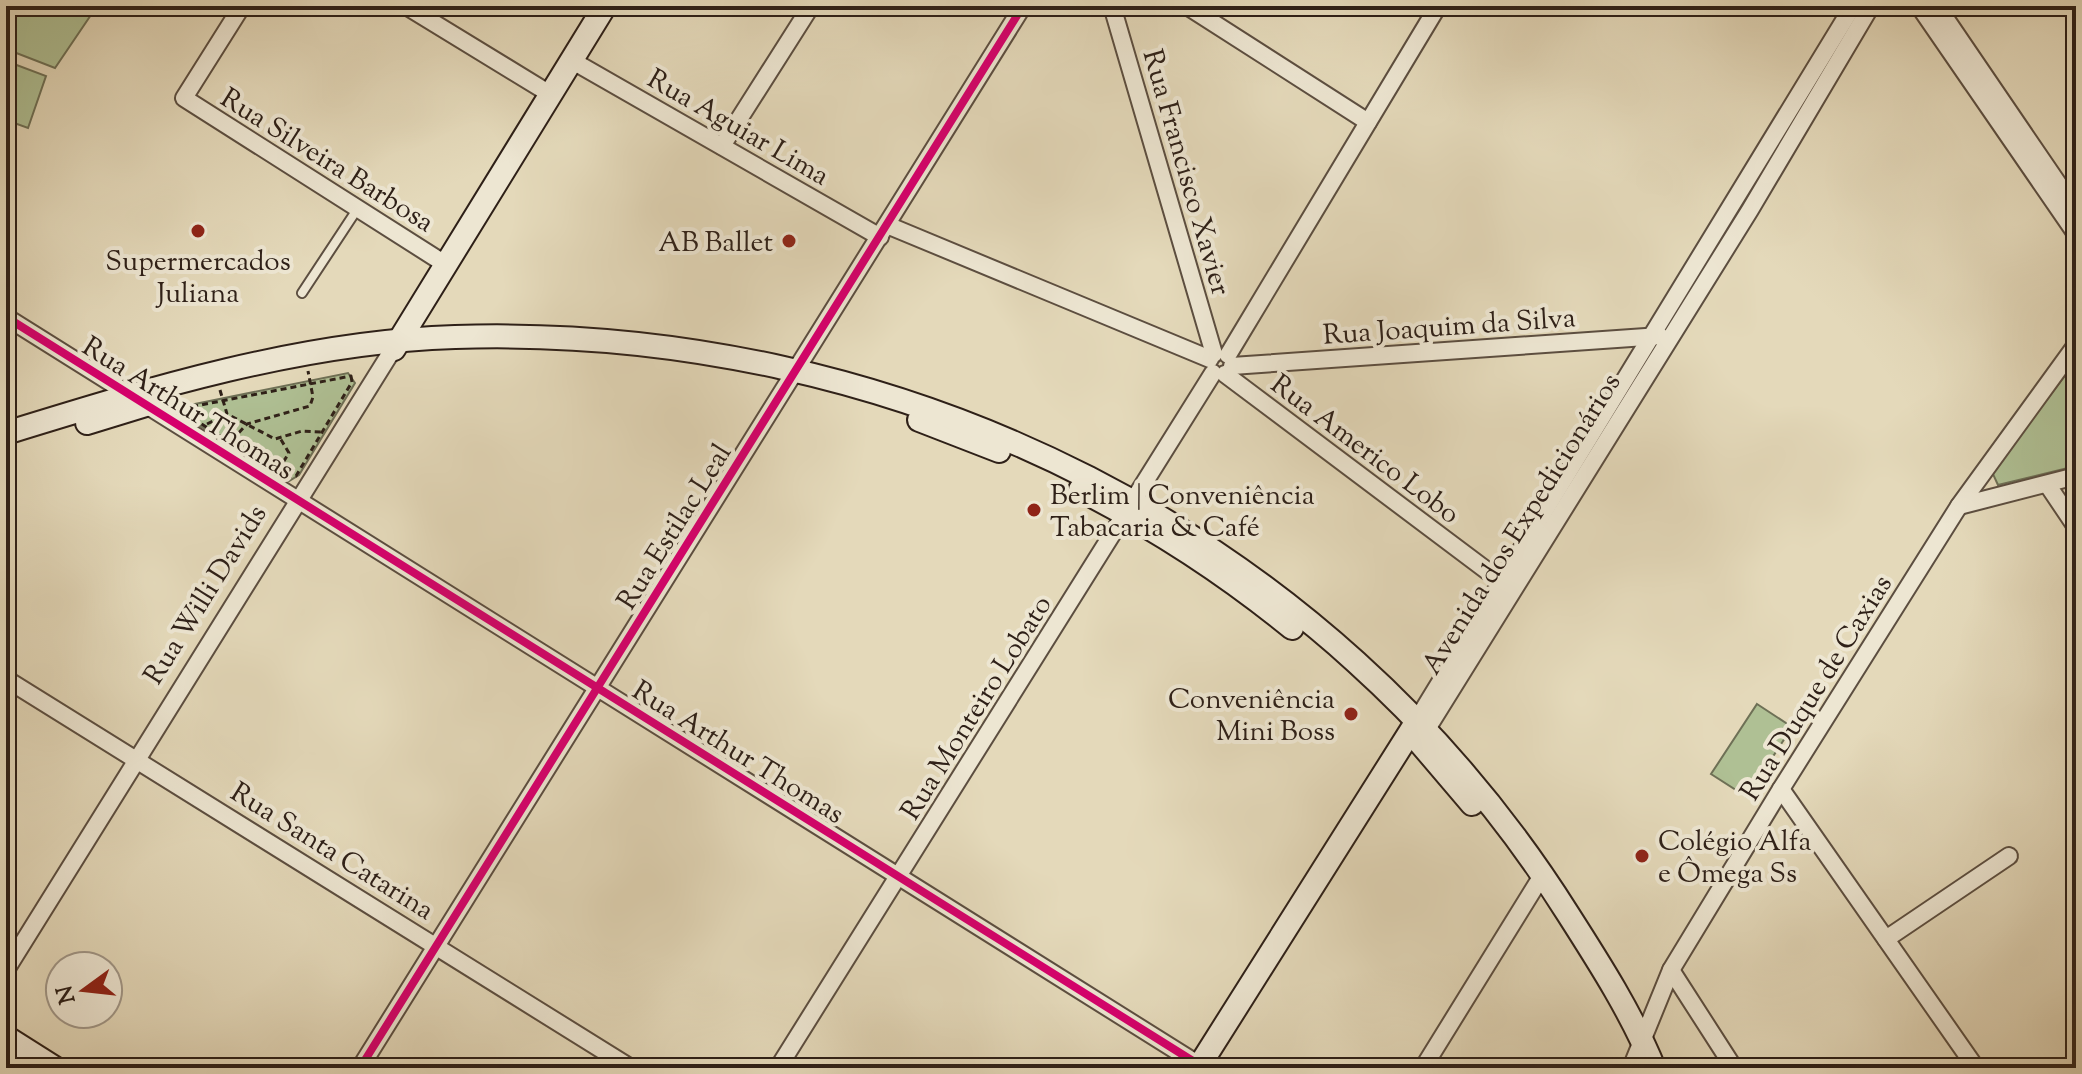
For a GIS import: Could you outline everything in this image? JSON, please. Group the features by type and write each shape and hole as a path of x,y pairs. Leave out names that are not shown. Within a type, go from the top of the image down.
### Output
{"main road":[{"name":"Rua Willi Davids","path":"395,347 605,6"},
{"path":"137,399 221,394 260,370 309,375 395,347"},
{"path":"6,448 42,429 137,399 260,370 314,351 395,347 663,352 794,375 1011,448 1130,507 1253,586 1329,658 1418,731 1474,806 1539,882 1641,1036 1640,1066"},
{"path":"6,433 42,429"},
{"name":"Avenida dos Expedicionários","path":"1204,1067 1418,731"},
{"path":"1539,882 1640,1066"},
{"path":"6,1037 55,1068"},
{"path":"6,1055 27,1068"}],"street":[{"name":"Rua Silveira Barbosa","path":"242,6 184,98 445,264"},
{"path":"406,6 550,94"},
{"path":"722,146 811,6"},
{"name":"Rua Estilac Leal","path":"360,1068 1023,6"},
{"name":"Rua Francisco Xavier","path":"1112,6 1220,364"},
{"path":"1187,6 1368,122"},
{"name":"Rua Monteiro Lobato","path":"778,1068 1220,364 1438,6"},
{"name":"Avenida dos Expedicionários","path":"1828,63 1853,6"},
{"name":"Avenida dos Expedicionários","path":"1418,731 1509,588 1828,63 1871,6"},
{"path":"1919,6 2076,234"},
{"path":"1937,6 2076,210"},
{"name":"Rua Aguiar Lima","path":"571,60 722,146 884,231 1220,364"},
{"name":"Rua Arthur Thomas","path":"6,317 137,399 225,447 272,478 297,501 1204,1067"},
{"name":"Rua Joaquim da Silva","path":"1220,364 1662,336"},
{"name":"Rua Duque de Caxias","path":"1641,1036 1671,970 1959,506 2076,345"},
{"name":"Rua Willi Davids","path":"6,970 395,347"},
{"name":"Rua Americo Lobo","path":"1220,364 1509,588"},
{"path":"1959,506 2076,476"},
{"path":"2047,484 2076,527"},
{"name":"Rua Santa Catarina","path":"6,679 631,1068"},
{"path":"1781,789 1976,1068"},
{"path":"1886,939 2009,856"},
{"path":"1423,1068 1539,882"},
{"path":"1671,970 1734,1068"}],"lane":[{"path":"302,293 359,207"}],"path":[{"path":"225,447 247,424 307,408 312,402 309,375"},
{"path":"309,375 348,375 353,380 296,476 285,478 272,478 225,447 183,412 185,408 221,394 309,375"},
{"path":"221,394 227,414 275,439 297,431 322,432"},
{"path":"272,478 289,453 280,438"}],"green space":[{"path":"6,6 97,6 55,68 6,49"},
{"path":"6,61 46,76 28,128 6,120"},
{"path":"2076,361 2076,466 1998,485 1992,472"},
{"path":"348,373 355,383 299,475 289,481 181,414 182,408 190,405"},
{"path":"1757,704 1792,727 1747,797 1711,774"}],"cycle path":[{"path":"360,1068 1023,6"},
{"path":"6,317 1204,1068"}],"place":[{"name":"Supermercados Juliana","path":"198,231"},
{"name":"AB Ballet","path":"789,241"},
{"name":"Berlim | Conveniência Tabacaria & Café","path":"1034,510"},
{"name":"Conveniência Mini Boss","path":"1351,714"},
{"name":"Colégio Alfa e Ômega Ss","path":"1642,856"}]}
